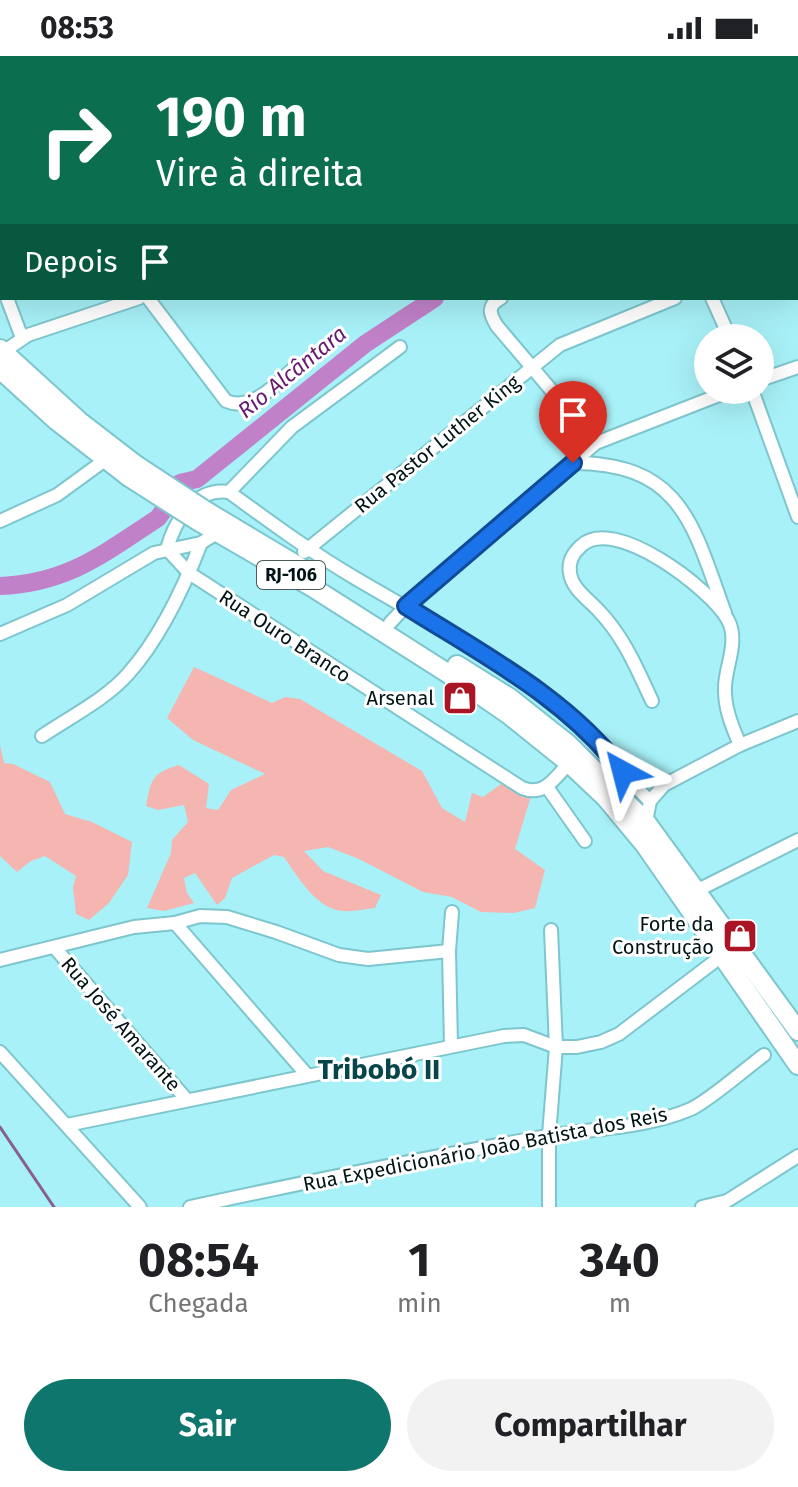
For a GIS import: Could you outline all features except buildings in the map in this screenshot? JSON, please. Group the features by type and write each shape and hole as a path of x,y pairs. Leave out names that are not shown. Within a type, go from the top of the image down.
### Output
{"highway":[{"name":"RJ-106","path":"1,357 105,460 133,471"},
{"name":"RJ-106","path":"1,357 79,421 133,471 202,516 293,562 510,698 568,744 646,822 798,1031"},
{"name":"RJ-106","path":"202,516 209,538 312,587 463,683 569,763 606,798 645,845 798,1065"}],"street":[{"path":"8,300 22,338"},
{"path":"1,357 22,338 133,300"},
{"path":"150,300 226,401 239,404 249,402 276,385 294,368"},
{"path":"497,300 490,309 497,326 596,443"},
{"name":"Rua Pastor Luther King","path":"293,562 560,345 670,300"},
{"path":"713,300 724,324"},
{"path":"229,492 292,427 400,347"},
{"path":"774,375 798,367"},
{"path":"390,623 596,443 696,404"},
{"path":"757,404 798,517"},
{"path":"0,521 57,495 105,460"},
{"path":"573,463 602,463 644,476 662,486 692,527 728,620 732,644 725,684 726,710 740,745"},
{"path":"167,549 171,534 197,498 207,492 229,492 308,549 518,677 581,724 650,801"},
{"path":"652,701 624,642 570,576 570,563 576,550 586,540 602,536 644,551 680,572 728,620"},
{"path":"0,634 67,605 133,564 167,549 209,538"},
{"path":"42,736 128,674 162,623 209,538"},
{"name":"Rua Ouro Branco","path":"167,549 189,573 522,788 537,791 547,787"},
{"path":"510,698 518,677"},
{"path":"646,822 650,801 664,785 740,745 798,721"},
{"path":"569,763 547,787 585,841"},
{"path":"696,891 796,846"},
{"path":"451,1046 449,951 452,912"},
{"path":"0,960 134,927 175,923 200,916 227,917 339,955 368,959 449,951"},
{"path":"175,923 307,1075"},
{"path":"549,1207 549,1135 556,1047 551,930"},
{"name":"Rua José Amarante","path":"55,948 187,1100"},
{"path":"67,1125 504,1036 524,1035 556,1047 601,1042 619,1034 723,955"},
{"path":"0,1052 140,1207"},
{"name":"Rua Expedicionário João Batista dos Reis","path":"190,1207 549,1135 653,1120 692,1108 764,1055"},
{"path":"709,1206 727,1201 798,1156"}],"shaded area":[{"path":"194,667 272,703 285,697 300,699 422,771 442,808 465,822 472,793 483,797 505,781 531,796 515,849 545,870 535,908 514,913 481,912 452,897 423,892 359,859 328,847 304,851 323,871 381,895 375,908 343,911 324,905 309,891 284,857 274,855 232,878 225,898 217,905 195,873 184,878 187,893 194,903 164,911 147,908 171,853 172,840 188,822 184,805 158,810 146,806 154,778 179,765 209,784 206,808 218,810 231,790 265,774 193,740 167,718"},
{"path":"0,745 4,763 13,764 50,782 65,814 92,822 132,842 128,875 109,903 89,920 76,914 73,887 76,876 45,856 31,861 17,872 0,856"}],"waterway":[{"name":"Rio Alcântara","path":"180,483 197,479 365,344 432,300"},
{"name":"Rio Alcântara","path":"0,586 24,584 65,573 120,543 158,518 163,511"},
{"path":"0,1127 54,1207"}],"place":[{"name":"Arsenal","path":"460,698"},
{"name":"Forte da Construção","path":"740,936"}],"district":[{"name":"Tribobó II","path":"379,1069"}],"route":[{"path":"573,463 406,606 518,677 581,724 623,772"}]}
